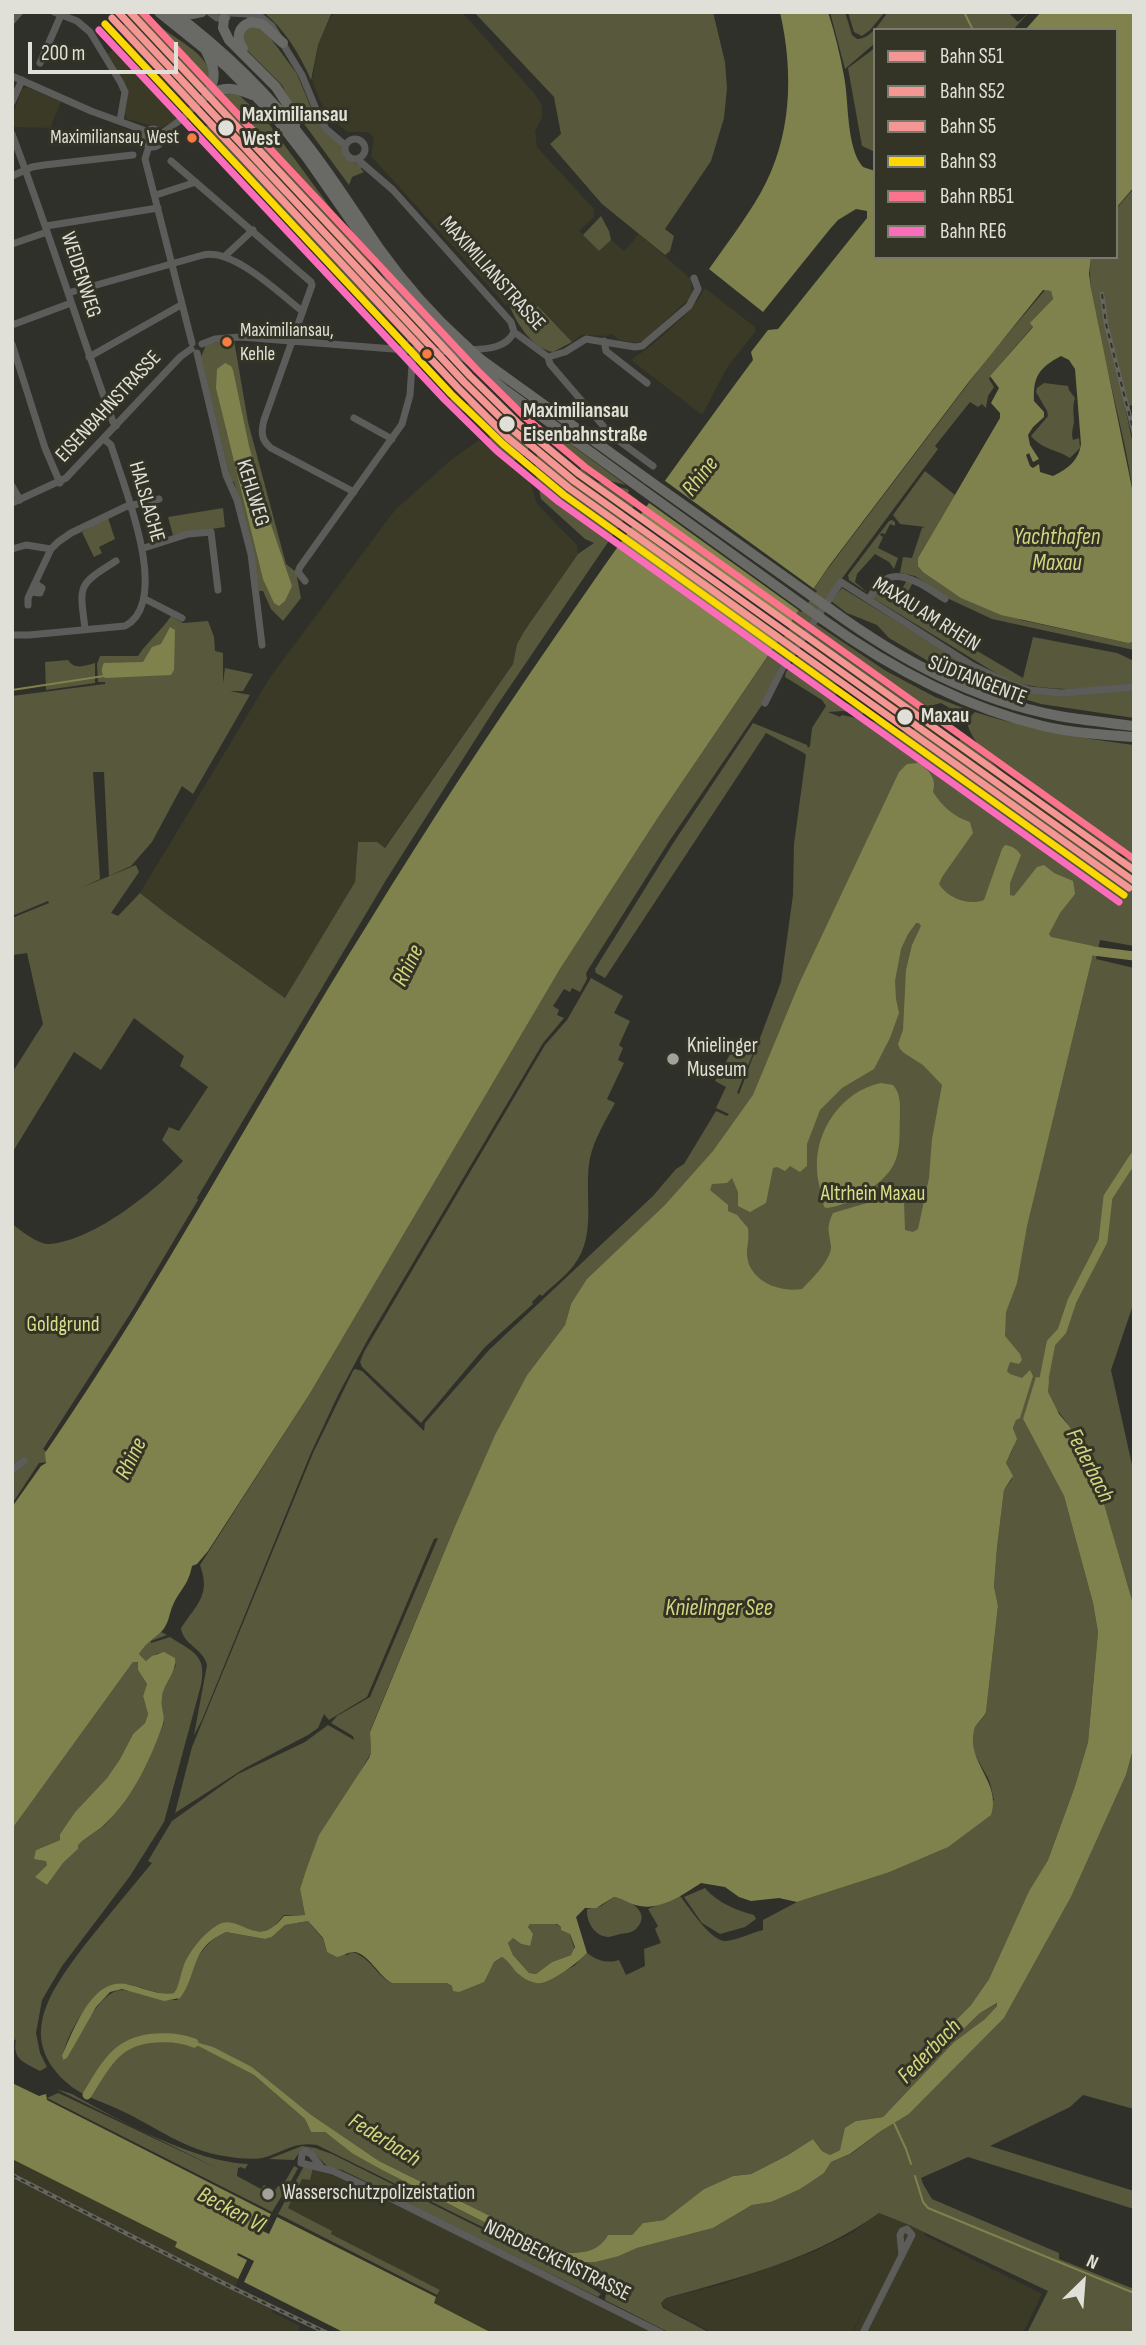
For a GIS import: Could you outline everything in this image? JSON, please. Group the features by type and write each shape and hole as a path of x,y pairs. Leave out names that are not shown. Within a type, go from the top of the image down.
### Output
{"highway":[{"path":"159,12 204,46 258,97 307,158 388,276 450,345 536,405"},
{"path":"176,12 192,15 202,12"},
{"path":"176,12 231,60 277,107 400,276 433,314 479,358 536,405"},
{"path":"229,15 225,34 281,94 293,113 295,129"},
{"path":"248,58 238,41 241,28 247,23 262,24 283,43"},
{"path":"204,46 215,75 213,86 206,96"},
{"path":"206,96 219,89 236,88 258,97"},
{"name":"SÜDTANGENTE","path":"536,405 907,661 945,680 1017,705 1057,715 1134,726"},
{"name":"SÜDTANGENTE","path":"536,405 822,619 900,671 962,699 1043,726 1134,737"}],"street":[{"path":"12,21 20,12"},
{"path":"209,12 214,17 239,12 253,16 276,32"},
{"path":"255,12 272,26 283,43 302,75 323,122 347,142"},
{"path":"40,63 57,14 77,21 90,32 125,92 120,121"},
{"path":"12,76 91,111 146,131 155,129 161,134"},
{"path":"12,102 22,80"},
{"path":"146,131 144,139 149,146 156,146 160,143 161,134 206,96"},
{"name":"WEIDENWEG","path":"12,134 116,426"},
{"path":"357,139 363,142 365,148 360,157 348,157 344,151 347,142 357,139"},
{"name":"KEHLWEG","path":"149,146 145,159 181,305 226,475 237,500 251,554 260,609 262,645"},
{"path":"12,176 44,165 133,155"},
{"name":"MAXIMILIANSTRASSE","path":"360,157 365,159 511,322 514,332 548,357 550,364 611,435 653,466"},
{"path":"171,161 312,282 261,432 271,448 354,492"},
{"path":"156,195 196,182"},
{"path":"12,244 47,229 158,208"},
{"path":"225,256 253,230"},
{"path":"68,293 209,253 225,256 247,269 302,311"},
{"path":"548,357 565,352 586,339 635,348 650,341 691,303 698,289 694,278"},
{"path":"12,325 71,303"},
{"path":"89,356 181,305"},
{"path":"194,349 202,350 202,344 215,339 240,337 432,352 489,348 507,342 514,332"},
{"path":"604,341 606,351 648,383"},
{"path":"12,344 16,370 60,482"},
{"name":"EISENBAHNSTRASSE","path":"16,501 60,482 180,357 194,349"},
{"path":"305,581 298,572 300,567 402,424 410,395 413,350"},
{"path":"354,418 392,439"},
{"name":"HALSLACHE","path":"104,439 111,444 144,548 145,599"},
{"path":"12,486 16,501"},
{"path":"28,605 28,598 51,549 71,533 130,506 159,499"},
{"path":"144,548 188,534 211,532 218,590"},
{"path":"12,549 26,545 51,549"},
{"path":"85,628 82,588 87,580 116,561"},
{"path":"869,600 879,584 899,576 915,580 945,599"},
{"name":"MAXAU AM RHEIN","path":"765,703 783,667 841,582 973,666 1008,683 1030,690 1061,693 1134,687"},
{"path":"12,635 120,627 129,624 145,599 182,618"},
{"path":"12,1470 24,1461"},
{"name":"NORDBECKENSTRASSE","path":"322,2168 386,2196 661,2333"},
{"path":"863,2333 902,2256"}],"shaded area":[{"path":"114,12 125,12 198,91 193,95 179,84"},
{"path":"336,12 462,12 542,105 542,117 535,131 537,147 594,209 594,217 579,231 599,251 611,240 624,251 639,234 691,279 690,298 643,341 636,343 619,340 611,333 608,336 582,335 572,342 539,306 531,313 516,298 506,305 371,156 374,138 368,132 347,132 332,119 321,103 312,80 318,45"},
{"path":"129,39 190,105 172,122 161,128 127,119 125,114 128,90 107,54"},
{"path":"27,87 61,102 50,128 12,127 13,114 22,89"},
{"path":"211,104 426,337 422,340 414,334 272,181 251,163 207,112 206,109"},
{"path":"705,288 755,327 755,332 728,366 702,415 631,360 682,318"},
{"path":"452,361 476,386 565,463 627,508 620,518 511,433 453,376 446,366"},
{"path":"479,440 529,478 537,504 577,545 578,554 525,630 517,644 513,664 384,848 358,842 355,882 285,998 140,893 271,676 395,510 451,460"},
{"path":"811,641 1134,875 1134,885 900,718 874,705 876,701 804,651"},
{"path":"12,2159 177,2242 175,2247 238,2279 236,2286 275,2306 272,2312 300,2326 298,2333 12,2333"},
{"path":"313,2168 349,2182 656,2333 492,2333 433,2303 440,2291 330,2234 332,2231 288,2208 302,2179 310,2180"},
{"path":"879,2213 925,2232 924,2235 1042,2294 1023,2333 853,2333 870,2296 852,2333 713,2333 663,2307 662,2303 667,2298 723,2284 811,2253 852,2233"}],"green space":[{"path":"125,12 145,15 202,58 209,75 207,84 200,93"},
{"path":"263,12 332,12 318,45 311,80 291,43"},
{"path":"474,12 713,12 725,62 727,88 724,118 711,161 665,229 674,236 670,251 665,255 602,204 550,144 561,134 554,97"},
{"path":"830,12 845,12 852,35 857,39 873,31 873,45 845,69"},
{"path":"848,12 885,12 862,36 854,32"},
{"path":"888,12 1008,12 1018,22 1029,12 1015,28 875,28"},
{"path":"125,24 178,83 197,99 190,105 120,29"},
{"path":"248,25 263,28 297,74 318,121 341,145 345,158 362,166 364,172 352,177 349,185 294,110 282,85 243,46 241,33"},
{"path":"873,49 873,151 862,146 848,68"},
{"path":"238,94 266,120 385,282 443,346 439,346 428,335 244,134 210,102 216,96"},
{"path":"205,126 216,126 272,180 293,206 428,346 407,342 230,159 202,129"},
{"path":"1134,188 1134,402 1133,405 1125,407 1134,449 1134,500 1090,282 1091,259 1118,259 1118,207"},
{"path":"601,216 611,240 599,251 583,235"},
{"path":"1045,290 1051,291 1053,299 991,375 989,379 994,387 988,396 986,408 982,404 978,407 970,402 935,446 938,449 779,667 764,702 670,840 586,973 587,979 580,992 572,988 570,992 564,989 553,1006 559,1010 557,1015 564,1018 543,1043 368,1339 338,1395 310,1455 194,1735 207,1665 202,1654 185,1639 181,1628 201,1599 204,1584 200,1565 309,1395 560,969 659,816 826,571 990,355"},
{"path":"516,298 531,313 538,306 572,342 553,352 539,346 526,334 512,311 509,304"},
{"path":"234,340 248,422 286,564 296,572 301,598 283,621 271,609 263,591 259,591 253,551 234,482 231,481 201,357 206,345"},
{"path":"1044,383 1068,386 1075,398 1072,435 1073,440 1079,438 1080,448 1070,458 1040,444 1031,436 1048,416 1036,392"},
{"path":"454,395 467,404 481,408 529,447 526,454 513,461 491,443 486,426 450,400"},
{"path":"561,437 626,485 597,478 549,439"},
{"name":"Goldgrund","path":"537,454 623,520 496,707 386,880 132,1311 43,1449 47,1452 48,1462 39,1463 12,1504 12,1224 35,1240 50,1244 85,1234 122,1213 183,1161 162,1140 169,1127 179,1131 208,1087 180,1066 184,1056 134,1018 101,1070 74,1052 12,1153 12,1073 43,1024 27,953 13,955 12,918 49,903 48,901 12,916 12,696 105,684 98,682 97,664 100,656 138,656 171,616 183,623 208,621 214,637 215,651 223,653 223,684 225,668 253,674 243,691 230,691 250,695 193,794 182,786 152,842 131,866 109,876 104,772 93,772 100,879 83,887 136,865 139,872 111,913 118,916 140,893 285,998 355,882 358,842 377,842 385,848 513,664 517,644 525,630 578,554 594,543 585,539 541,499 535,470"},
{"path":"581,468 597,482 627,489 628,493 638,500 630,511 578,473"},
{"path":"925,471 955,495 918,558 1021,620 1128,643 1134,642 1134,650 992,619 947,598 915,576 900,573 903,557 912,558 922,528 925,527 900,524 893,515"},
{"path":"223,508 225,527 173,535 168,517"},
{"path":"108,518 115,539 99,547 102,553 94,557 82,532"},
{"path":"892,520 895,526 890,524 885,534 881,533 883,537 878,548 898,558 894,569 889,562 875,554 857,574 855,582 868,593 849,580 848,575 889,521"},
{"path":"907,580 913,582 901,606 1023,678 1033,637 1117,653 1134,661 1134,685 1055,689 1007,680 873,598 875,591 895,602"},
{"path":"842,588 951,655 1026,691 1134,690 1134,718 1041,704 950,674 889,638 877,625 847,613 831,601"},
{"path":"816,624 886,671 935,697 971,711 967,718 941,703 926,707 919,717 806,637"},
{"name":"Altrhein Maxau","path":"802,651 871,700 823,678 821,683 837,690 835,697 864,712 862,715 843,711 828,712 840,717 842,715 875,722 909,734 915,728 1134,885 1134,946 1100,940 1096,959 1134,968 1134,1302 1111,1370 1134,1474 1134,1607 1098,1483 1070,1427 1058,1411 1023,1419 1064,1496 1093,1603 1098,1632 1088,1742 1048,1860 1029,1891 989,1979 971,2005 955,2021 925,2066 980,2013 998,2003 997,2006 985,2019 954,2042 883,2117 856,2121 840,2150 830,2155 822,2151 813,2139 751,2174 733,2176 704,2189 664,2220 643,2223 632,2235 608,2235 595,2248 572,2253 565,2253 379,2161 310,2114 252,2067 190,2041 254,2075 305,2119 311,2132 325,2132 353,2154 382,2170 551,2256 619,2256 637,2248 713,2228 752,2205 771,2202 824,2173 831,2162 851,2154 909,2114 1004,2018 1071,1897 1126,1775 1134,1746 1134,2109 1083,2095 1070,2107 990,2146 1134,2191 1134,2209 968,2157 921,2178 932,2199 1059,2253 1059,2259 1134,2289 1134,2333 1027,2333 1048,2291 879,2213 830,2242 777,2265 666,2298 661,2303 663,2308 710,2333 670,2333 605,2300 606,2293 561,2266 317,2145 301,2145 262,2158 248,2159 210,2153 184,2144 72,2087 51,2065 43,2047 41,2030 51,1995 84,1946 152,1863 148,1861 172,1821 238,1774 305,1742 328,1725 354,1740 353,1736 331,1723 337,1716 370,1697 438,1538 434,1539 367,1697 329,1720 324,1714 318,1728 308,1735 245,1768 175,1813 192,1747 313,1453 353,1371 362,1371 424,1431 425,1423 489,1350 684,1164 716,1111 727,1116 729,1114 716,1108 726,1087 715,1081 737,1042 754,1051 737,1093 739,1094 781,982 793,895 794,844 806,755 804,753 766,733 605,978 596,973 595,969 672,845 753,723 807,745 808,748 810,746 812,728 826,706 822,700 785,677","holes":["571,1304 1016,1420 1013,1428 1015,1442 1006,1463 1012,1479 1004,1490 997,1548 994,1586 998,1606 986,1712 976,1725 972,1739 974,1753 989,1780 994,1800 887,1873 797,1902 763,1920 763,1930 726,1941 720,1940 707,1930 680,1896 648,1909 658,1926 655,1929 661,1943 644,1949 645,1966 626,1975 619,1960 602,1961 587,1953 574,1966 541,1983 519,1975 508,1960 502,1957 494,1962 486,1975 452,1986 447,1983 392,1983 359,1955 352,1952 347,1955 327,1952 323,1939 308,1921 285,1925 272,1937 265,1939 226,1932 216,1937 201,1952 177,2000 124,1990 115,1991 98,2005 67,2058 62,2059 76,2023 103,1990 126,1984 156,1992 174,1993 208,1934 216,1926 240,1926 253,1931 264,1931 273,1928 284,1915 305,1915 300,1889 305,1873 313,1854 371,1753 370,1731 455,1526 495,1436 527,1375 565,1325"]},
{"path":"68,660 77,666 95,663 95,683 46,690 45,662"},
{"path":"975,712 1053,732 1134,745 1134,854 1127,856 1115,852 999,767 979,746 968,727 968,722"},
{"path":"965,736 1006,776 1119,857 1134,860 1134,875 957,746 961,737"},
{"path":"591,978 623,996 614,1013 630,1021 619,1045 623,1048 618,1060 624,1063 607,1099 615,1103 597,1137 590,1158 586,1240 581,1253 567,1273 542,1296 540,1294 533,1304 485,1347 421,1423 362,1367 360,1362 545,1045 567,1020"},
{"path":"161,1632 167,1635 151,1643 170,1637 196,1655 202,1667 201,1685 164,1822 130,1876 62,1966 42,2000 36,2033 40,2053 47,2067 40,2071 20,2060 16,2052 16,2039 12,2043 12,1829 136,1661 147,1684 143,1696 148,1714 145,1723 133,1734 107,1778 75,1812 60,1834 60,1840 36,1850 47,1861 47,1865 36,1877 47,1885 63,1863 78,1849 77,1845 105,1825 121,1806 150,1755 164,1723 161,1700 164,1687 176,1665 158,1653 146,1661 139,1654 146,1642"},
{"path":"705,1888 721,1902 754,1915 756,1919 745,1927 720,1934 702,1923 684,1897"},
{"path":"614,1897 637,1907 642,1917 636,1929 609,1937 592,1928 587,1909 601,1906"},
{"path":"554,1923 569,1932 575,1950 571,1955 552,1962 536,1974 529,1973 513,1955 508,1943 513,1938 529,1946 532,1937 528,1927 530,1924"},
{"path":"56,2089 72,2094 136,2128 182,2148 227,2162 248,2164 245,2169 238,2168 237,2176 261,2189 264,2185 275,2190 278,2186 282,2187 294,2166 298,2168 272,2212 47,2098 58,2093 223,2171"},
{"path":"302,2146 332,2154 560,2268 601,2294 598,2297 342,2170 328,2167 310,2149 301,2150 294,2160 269,2159"},
{"path":"304,2166 313,2168 310,2180 302,2179 288,2208 332,2231 331,2234 440,2290 437,2295 278,2214"}],"water":[{"path":"780,12 828,12 844,76 854,148 863,167 873,170 873,259 1091,259 1091,289 1132,488 1134,642 1128,643 1001,615 961,598 918,566 918,558 1000,418 1000,413 991,403 999,388 990,376 1033,327 1030,323 1053,299 1051,291 1043,290 968,383 829,566 659,816 560,969 309,1395 208,1551 192,1566 173,1605 168,1622 139,1654 146,1661 164,1652 175,1658 174,1668 163,1693 164,1721 158,1737 147,1763 125,1801 104,1825 78,1845 78,1849 63,1863 47,1885 35,1877 47,1865 46,1861 34,1859 36,1850 60,1840 60,1834 75,1812 107,1778 133,1734 145,1723 148,1714 143,1696 147,1684 138,1670 138,1662 133,1662 12,1829 12,1507 41,1466 46,1463 45,1453 130,1323 328,988 507,707 753,360 751,352 768,330 778,329 867,218 867,211 856,209 838,220 763,312 709,269 742,223 771,173 784,128 787,59","holes":["1061,356 1069,360 1075,369 1081,444 1072,463 1053,476 1040,472 1039,464 1033,468 1030,466 1026,455 1029,453 1033,462 1039,459 1030,445 1028,435 1044,417 1044,412 1034,401 1036,379 1047,365"]},
{"path":"1041,12 1134,12 1134,187 1118,206 1118,28 1027,28"},
{"path":"225,363 233,370 249,446 268,516 292,586 285,601 279,606 274,603 263,579 216,388 217,369"},
{"path":"170,627 175,630 174,670 171,675 105,678 102,671 104,663 143,662 152,647 161,644"},
{"name":"Knielinger See","path":"918,763 926,769 933,779 933,792 940,802 954,814 970,822 973,833 939,884 947,893 965,901 984,900 1002,849 1005,845 1010,846 1021,855 1010,883 1010,895 1014,896 1037,867 1044,865 1054,873 1073,881 1075,894 1060,913 1049,934 1051,937 1093,946 1027,1226 1017,1283 1006,1312 1005,1336 1022,1360 1019,1364 1010,1362 1007,1371 1022,1378 1030,1370 1033,1376 1020,1418 1016,1420 1013,1428 1017,1439 1006,1463 1013,1476 1004,1490 997,1548 994,1586 998,1606 986,1712 974,1730 975,1753 992,1792 991,1815 948,1847 887,1873 797,1902 779,1898 751,1901 739,1897 725,1887 701,1883 656,1906 636,1905 614,1897 596,1908 585,1908 576,1917 587,1953 566,1971 541,1983 518,1974 502,1957 494,1962 484,1982 459,1992 453,1991 452,1986 447,1983 392,1983 358,1953 351,1952 337,1957 327,1952 323,1938 308,1921 285,1925 272,1937 265,1939 226,1932 214,1938 200,1954 180,1998 164,2001 122,1989 110,1992 96,2007 67,2058 63,2060 62,2056 78,2021 93,1998 103,1989 114,1984 126,1984 156,1992 174,1993 188,1957 201,1939 216,1926 225,1922 265,1931 284,1916 305,1915 300,1889 319,1835 369,1758 370,1732 495,1435 527,1375 565,1325 571,1304 587,1279 665,1205 713,1151 753,1095 799,984 899,772 907,764","holes":["916,923 921,926 912,945 906,970 903,1030 898,1044 904,1053 923,1065 942,1085 932,1139 929,1178 918,1229 913,1232 905,1230 904,1202 894,1195 881,1194 867,1203 833,1213 829,1226 831,1246 828,1257 802,1289 773,1286 764,1282 751,1269 747,1250 748,1228 737,1215 728,1211 728,1205 710,1190 712,1184 727,1183 732,1178 738,1192 738,1206 750,1212 766,1203 773,1168 785,1171 790,1166 800,1172 807,1166 807,1144 820,1110 842,1088 874,1069 890,1038 899,1013 895,981 901,949","530,1924 557,1924 561,1927 561,1930 570,1934 575,1947 571,1955 552,1962 536,1974 529,1973 513,1955 508,1943 513,1938 530,1946 533,1934 528,1927"]},
{"path":"881,1083 893,1085 900,1100 899,1143 892,1168 877,1184 857,1198 836,1206 824,1207 817,1169 821,1140 826,1127 843,1103 854,1094"},
{"path":"1036,1377 1049,1379 1048,1392 1059,1414 1070,1427 1098,1483 1134,1607 1134,1746 1126,1775 1071,1897 1004,2018 909,2114 850,2154 831,2162 824,2173 800,2189 771,2202 752,2205 713,2228 595,2262 574,2262 551,2256 382,2170 353,2154 325,2132 311,2132 305,2119 254,2075 185,2039 213,2047 252,2067 310,2114 379,2161 565,2253 590,2250 600,2245 608,2235 632,2235 643,2223 664,2220 704,2189 733,2176 751,2174 813,2139 822,2151 830,2155 840,2150 845,2128 856,2121 883,2117 954,2042 985,2019 997,2006 997,2003 980,2013 925,2066 920,2063 971,2005 989,1979 1029,1891 1048,1860 1088,1742 1098,1632 1093,1603 1064,1496 1023,1419"},
{"name":"Becken VI","path":"12,2083 39,2096 46,2094 47,2100 271,2214 264,2228 253,2223 252,2226 269,2234 277,2217 436,2297 434,2303 492,2333 345,2333 244,2282 254,2261 238,2253 237,2255 247,2260 238,2279 175,2247 177,2242 12,2159"}],"pier":[{"path":"661,478 817,591 801,612 645,500"},
{"path":"635,514 791,627 784,637 628,524"}],"waterway":[{"path":"964,12 972,28"},
{"path":"12,690 104,676"},
{"path":"1093,951 1134,956"},
{"name":"Federbach","path":"1042,1389 1051,1343 1062,1331 1072,1301 1103,1241 1108,1197 1134,1157"},
{"name":"Federbach","path":"87,2095 107,2064 131,2043 156,2038 180,2039 194,2043"},
{"path":"894,2123 911,2164"},
{"path":"915,2176 923,2202 928,2208 1134,2293"}],"railway":[{"path":"1102,294 1106,324 1134,433"},
{"path":"12,2175 327,2333"}],"rail line":[{"name":"S51","path":"118,12 464,382 514,431 574,481 1134,881"},
{"name":"S5","path":"130,12 470,376 520,425 579,474 1134,870"},
{"name":"RB51","path":"142,12 477,370 526,418 585,467 1134,859"},
{"name":"S52","path":"112,18 508,438 569,488 1129,888"},
{"name":"S3","path":"105,24 451,394 503,444 564,495 1124,895"},
{"name":"RE6","path":"99,30 445,400 497,451 559,502 1119,902"}],"place":[{"name":"Maximiliansau West","path":"226,128"},
{"name":"Maximiliansau, West","path":"192,138"},
{"name":"Maximiliansau, Kehle","path":"227,342"},
{"name":"Maximiliansau Eisenbahnstraße","path":"507,424"},
{"name":"Maxau","path":"905,717"},
{"name":"Knielinger Museum","path":"673,1059"},
{"name":"Wasserschutzpolizeistation","path":"268,2194"}],"water label":[{"name":"Rhine","path":"701,477"},
{"name":"Yachthafen Maxau","path":"1057,551"},
{"name":"Rhine","path":"409,966"},
{"name":"Rhine","path":"132,1459"}]}
